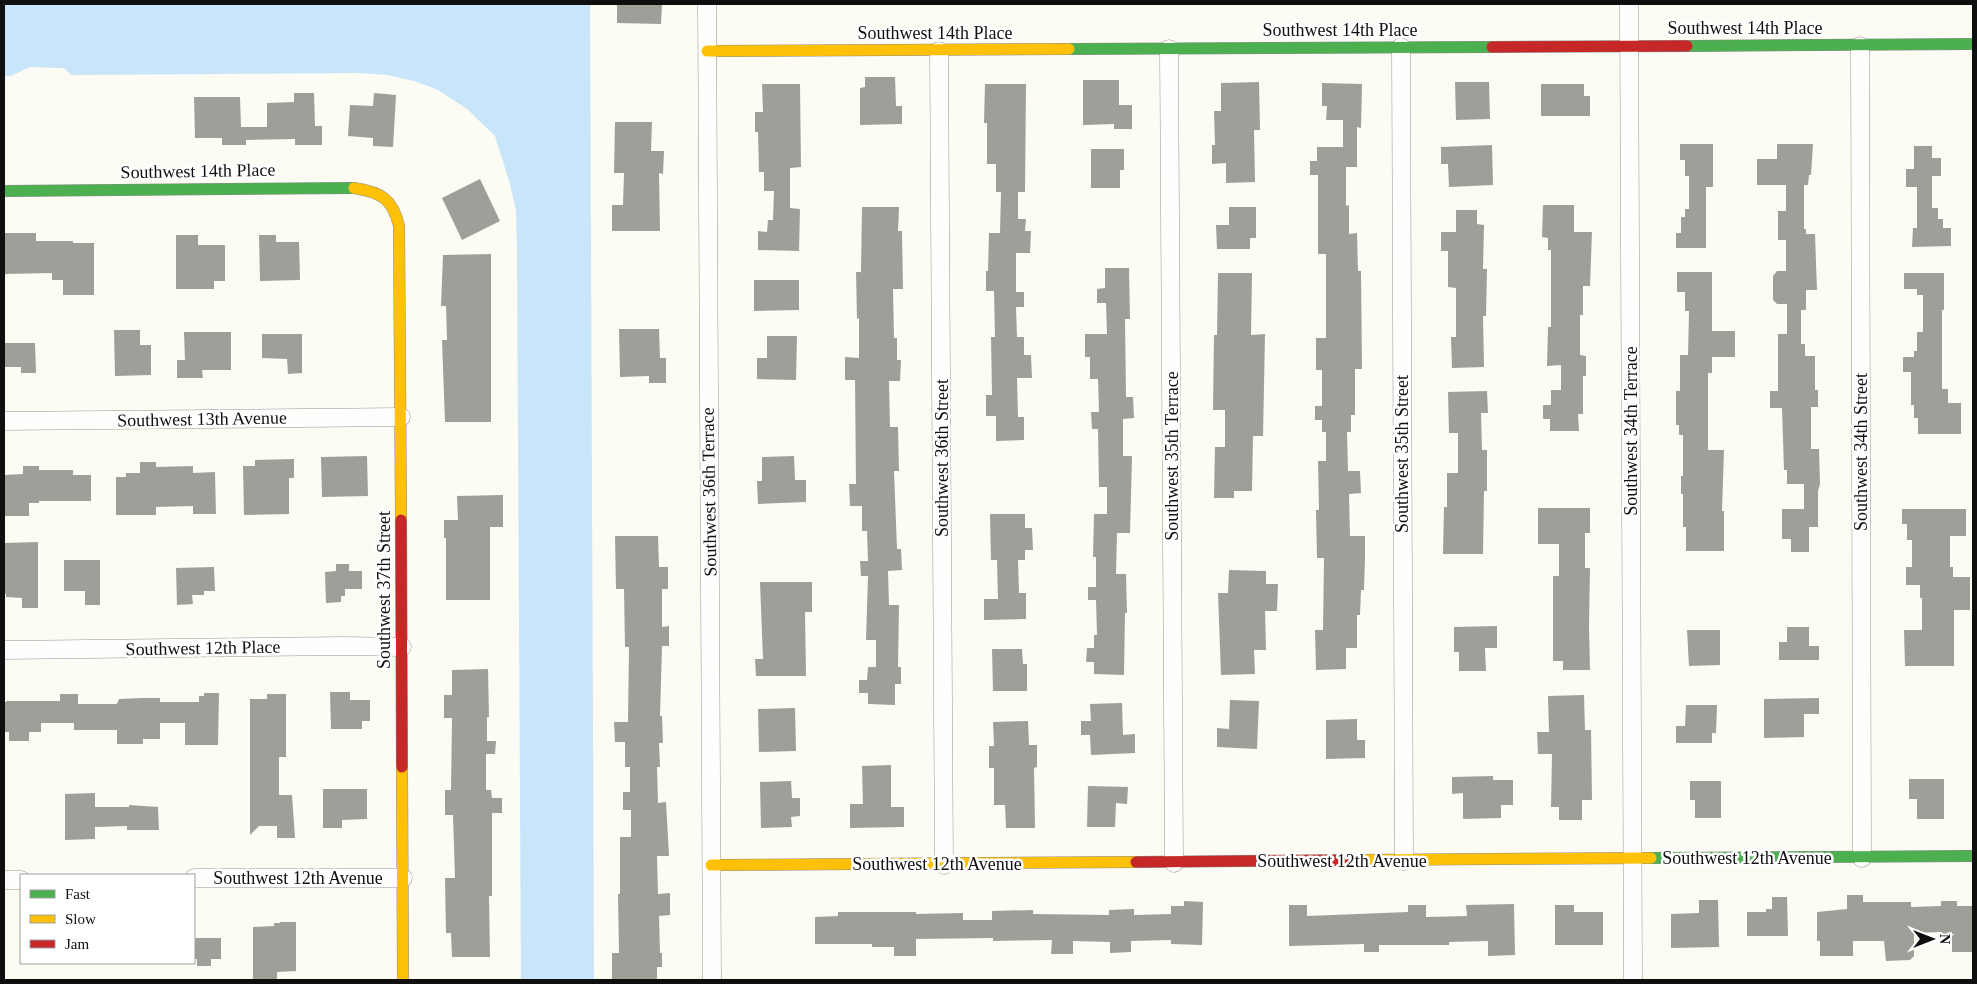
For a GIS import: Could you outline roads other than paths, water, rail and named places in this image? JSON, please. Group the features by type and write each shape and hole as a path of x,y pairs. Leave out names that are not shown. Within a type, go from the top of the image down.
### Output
{"street":[{"name":"Southwest 36th Terrace","path":"707,4 712,980"},
{"name":"Southwest 34th Terrace","path":"1629,4 1633,980"},
{"name":"Southwest 14th Place","path":"707,51 1973,44"},
{"name":"Southwest 34th Street","path":"1860,46 1862,858"},
{"name":"Southwest 35th Street","path":"1400,47 1404,861"},
{"name":"Southwest 35th Terrace","path":"1169,49 1174,863"},
{"name":"Southwest 36th Street","path":"939,51 944,865"},
{"name":"Southwest 14th Place","path":"4,191 355,188 374,190 390,201"},
{"name":"Southwest 37th Street","path":"390,201 399,221 400,238 403,980"},
{"name":"Southwest 13th Avenue","path":"4,422 401,417"},
{"name":"Southwest 12th Place","path":"4,650 402,647"},
{"name":"Southwest 12th Avenue","path":"710,865 944,865 1973,856"},
{"name":"Southwest 12th Avenue","path":"195,878 403,878"},
{"path":"4,880 20,880"}],"water":[{"path":"4,4 590,4 594,980 521,980 516,211 510,184 495,136 467,109 438,90 414,81 387,75 358,73 71,75 64,68 30,67 11,76 4,76"}]}
